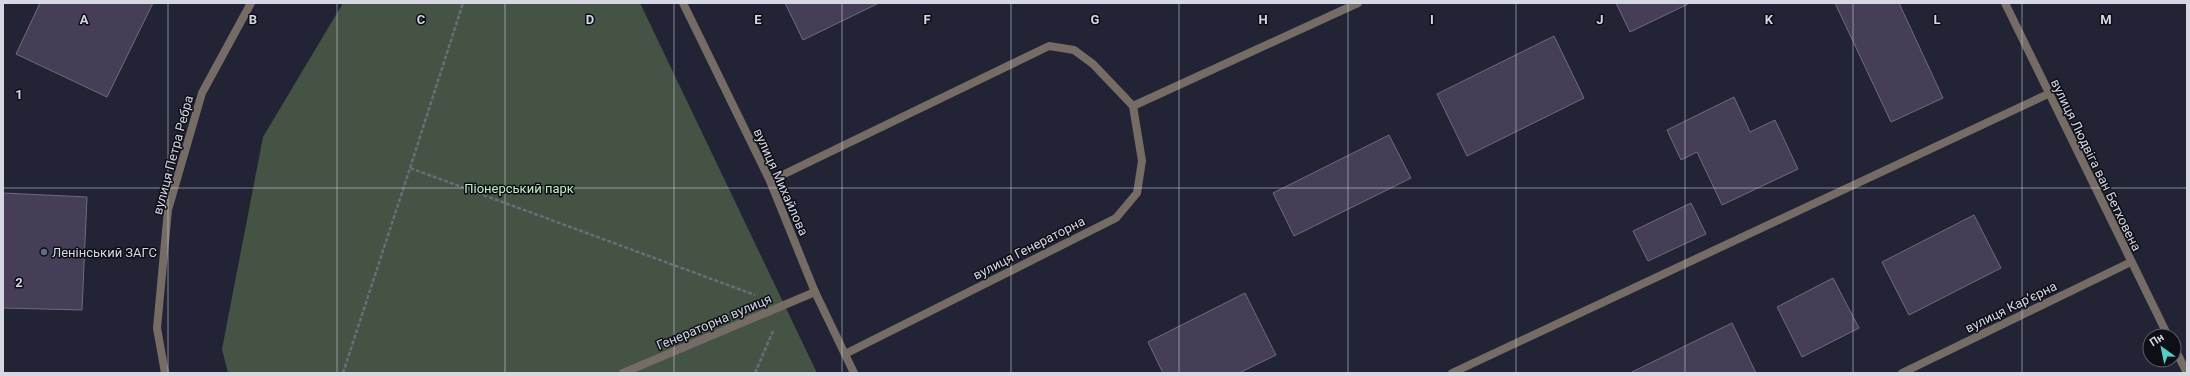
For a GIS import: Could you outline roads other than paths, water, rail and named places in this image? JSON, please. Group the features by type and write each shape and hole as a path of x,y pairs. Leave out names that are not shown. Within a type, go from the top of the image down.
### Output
{"street":[{"name":"вулиця Петра Ребра","path":"165,373 157,328 168,210 202,93 251,3"},
{"name":"вулиця Михайлова","path":"683,3 770,181 815,292 854,373"},
{"path":"770,181 1049,46 1074,50 1093,64 1133,106 1358,3"},
{"name":"вулиця Людвіга ван Бетховена","path":"2005,3 2048,94 2164,328"},
{"path":"1452,373 2048,94"},
{"name":"вулиця Генераторна","path":"845,354 1116,218 1137,193 1142,161 1133,106"},
{"name":"вулиця Кар’єрна","path":"1902,373 2131,262"},
{"name":"Генераторна вулиця","path":"623,373 815,292"},
{"path":"2182,363 2187,373"}],"place":[{"name":"Ленінський ЗАГС","path":"44,252"}],"park label":[{"name":"Піонерський парк","path":"519,188"}]}
